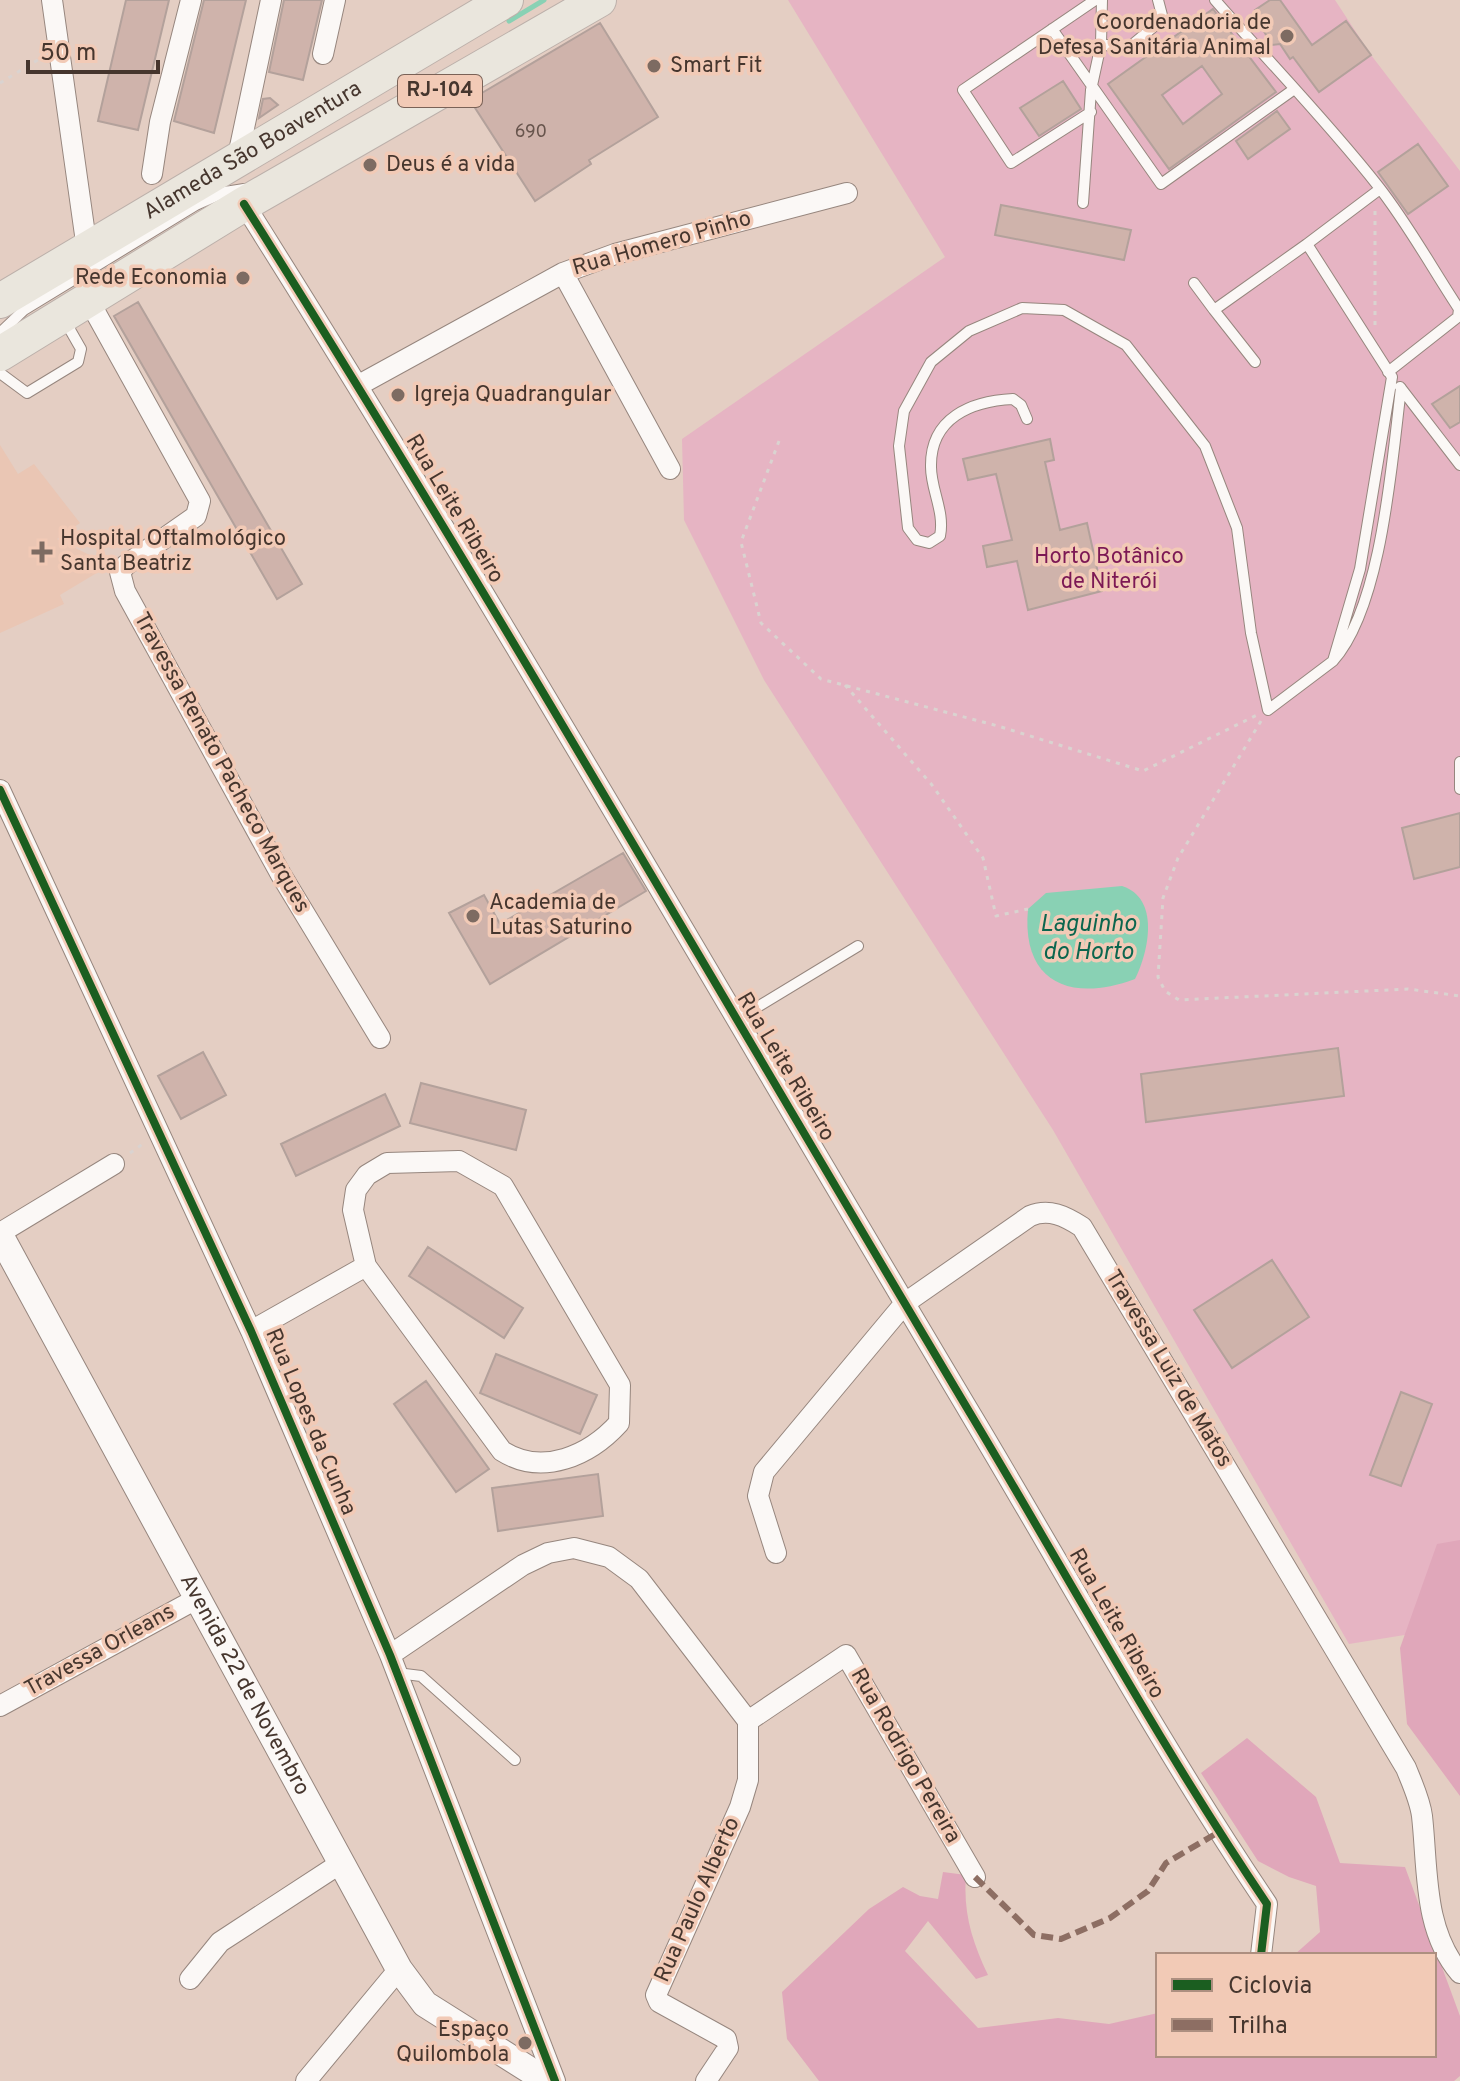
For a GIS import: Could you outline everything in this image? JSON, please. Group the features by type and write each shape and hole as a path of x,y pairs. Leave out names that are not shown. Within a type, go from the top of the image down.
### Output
{"highway":[{"name":"Alameda São Boaventura","path":"0,301 506,0"},
{"name":"Alameda São Boaventura","path":"0,354 281,182 599,0"}],"street":[{"path":"52,0 61,45 87,249"},
{"path":"152,174 160,122 191,0"},
{"path":"237,161 271,0"},
{"path":"323,54 335,0"},
{"name":"Rua Homero Pinho","path":"359,385 563,273 615,254 847,193"},
{"name":"Rua Leite Ribeiro","path":"244,204 359,385 1217,1833 1267,1904 1261,1953"},
{"path":"563,273 670,469"},
{"name":"Travessa Renato Pacheco Marques","path":"75,307 200,501 196,516 120,572 125,591 280,873 380,1038"},
{"name":"Rua Lopes da Cunha","path":"0,790 251,1331 394,1664 555,2081"},
{"path":"459,1161 481,1171 503,1186 620,1385 619,1423 601,1443 561,1461 511,1457 496,1445 449,1375 366,1266 353,1210 356,1190 367,1175 387,1163 459,1161"},
{"path":"0,1234 114,1164"},
{"name":"Travessa Luiz de Matos","path":"776,1553 758,1496 764,1472 905,1303 1030,1216 1048,1212 1065,1216 1082,1227 1406,1768 1421,1813 1425,1881 1436,1928 1460,1973"},
{"name":"Avenida 22 de Novembro","path":"0,1234 200,1597 399,1969 425,2004 547,2081"},
{"path":"251,1331 366,1266"},
{"path":"394,1664 523,1565 548,1553 574,1548 609,1557 639,1579 748,1721"},
{"name":"Travessa Orleans","path":"0,1706 200,1597"},
{"name":"Rua Rodrigo Pereira","path":"748,1721 846,1655 975,1877"},
{"name":"Rua Paulo Alberto","path":"706,2081 728,2048 726,2039 659,2002 656,1995 740,1807 748,1780 748,1721"},
{"path":"190,1979 220,1942 341,1863"},
{"path":"306,2081 399,1969"}],"lane":[{"path":"199,183 269,154 448,48 514,0"},
{"path":"1091,112 1011,163 963,93 964,87 1095,0"},
{"path":"1083,203 1091,90 1101,44 1102,0"},
{"path":"1101,44 1127,49 1163,19 1157,0 1165,0"},
{"path":"1215,0 1293,90 1326,121 1378,191 1459,313 1390,375 1360,569 1333,661"},
{"path":"1052,29 1091,90 1161,184 1293,90"},
{"path":"0,333 24,310 196,205 225,192 281,182"},
{"path":"1214,310 1378,191"},
{"path":"1307,244 1390,375 1460,465"},
{"path":"1194,283 1255,362"},
{"path":"0,373 18,390 27,393 78,362 81,349 75,307"},
{"path":"1027,419 1021,405 1013,399 985,400 959,411 937,433 931,467 943,524 940,536 929,543 917,540 908,528 899,446 904,411 931,362 969,331 1022,308 1064,310 1126,345 1205,446 1237,528 1251,633 1268,710 1333,661 1347,643 1371,580 1401,388"},
{"path":"1460,762 1460,789"},
{"path":"736,1020 858,946"},
{"path":"394,1664 421,1676 515,1760"}],"path":[{"path":"0,83 61,45"},
{"path":"1375,351 1378,191"},
{"path":"779,441 741,542 761,623 821,679 998,726 1143,771 1268,710"},
{"path":"845,685 932,785 983,858 996,916 1028,909"},
{"path":"1268,710 1178,858 1163,898 1158,977 1165,991 1179,1000 1408,989 1460,996"},
{"path":"114,1164 159,1132"}],"shaded area":[{"name":"Hospital Oftalmológico Santa Beatriz","path":"0,445 18,474 34,464 80,523 57,539 110,565 60,595 64,604 0,633"},
{"path":"1460,1540 1460,1796 1407,1724 1400,1648 1437,1544"},
{"path":"1247,1738 1316,1797 1340,1863 1405,1867 1460,2016 1460,2076 1454,2081 819,2081 787,2039 782,1992 869,1909 903,1887 920,1896 938,1899 943,1872 966,1875 970,1926 988,1975 976,1979 928,1921 905,1951 978,2028 1058,2018 1109,2024 1156,2013 1156,2057 1436,2057 1436,1953 1296,1953 1320,1932 1316,1886 1289,1877 1258,1861 1201,1773"}],"green space":[{"name":"Horto Botânico de Niterói","path":"788,0 1335,0 1371,55 1460,171 1460,1626 1349,1644 1053,1130 764,680 684,520 682,439 945,257"}],"water":[{"name":"Laguinho do Horto","path":"1122,886 1134,892 1147,913 1147,940 1135,979 1090,989 1055,981 1042,970 1033,955 1028,934 1028,909 1046,893"}],"building":[{"path":"126,0 169,0 138,130 98,121"},
{"path":"204,0 246,0 214,133 174,121"},
{"path":"284,0 322,0 303,80 269,72"},
{"path":"1270,0 1280,0 1312,45 1346,21 1371,55 1319,92 1293,57 1290,59 1280,44 1272,45 1262,28 1265,24 1255,10"},
{"path":"1213,9 1276,92 1169,169 1108,84","holes":["1202,66 1222,94 1183,124 1162,95"]},
{"path":"600,23 658,117 589,160 591,164 535,201 470,100"},
{"path":"1063,81 1081,109 1039,136 1020,108"},
{"path":"270,98 278,105 259,118 263,99"},
{"path":"1277,111 1290,129 1248,159 1236,141"},
{"path":"1418,144 1448,186 1408,214 1378,172"},
{"path":"1001,205 1131,230 1124,260 995,235"},
{"path":"138,302 302,584 277,599 114,316"},
{"path":"1460,386 1460,422 1450,428 1432,404"},
{"path":"1050,439 1054,460 1045,462 1060,530 1087,523 1102,591 1028,610 1017,561 987,567 983,546 1012,540 996,474 968,480 963,459"},
{"path":"1460,813 1460,867 1414,879 1402,828"},
{"path":"623,853 646,891 490,984 449,913 484,895 500,924"},
{"path":"1338,1048 1344,1096 1146,1122 1141,1074"},
{"path":"203,1052 226,1095 181,1119 158,1076"},
{"path":"421,1083 526,1110 516,1150 410,1123"},
{"path":"385,1094 400,1126 296,1176 281,1144"},
{"path":"428,1247 523,1308 504,1338 409,1276"},
{"path":"1272,1260 1309,1317 1232,1368 1194,1310"},
{"path":"496,1354 597,1395 580,1434 480,1393"},
{"path":"426,1381 489,1469 456,1492 394,1404"},
{"path":"1401,1392 1432,1404 1401,1486 1370,1475"},
{"path":"598,1474 603,1516 498,1531 492,1488"}],"waterway":[{"path":"509,21 544,0"}],"marked path":[{"path":"975,1877 1034,1935 1061,1939 1110,1918 1148,1891 1166,1863 1217,1833"}],"cycle path":[{"path":"244,204 522,657 1153,1724 1267,1904 1261,1953"},
{"path":"0,790 251,1331 390,1655 555,2081"}],"place":[{"name":"Coordenadoria de Defesa Sanitária Animal","path":"1287,36"},
{"name":"Smart Fit","path":"654,66"},
{"name":"Deus é a vida","path":"370,165"},
{"name":"Rede Economia","path":"243,278"},
{"name":"Igreja Quadrangular","path":"398,395"},
{"name":"Hospital Oftalmológico Santa Beatriz","path":"42,552"},
{"name":"Academia de Lutas Saturino","path":"473,916"},
{"name":"Espaço Quilombola","path":"525,2043"}]}
